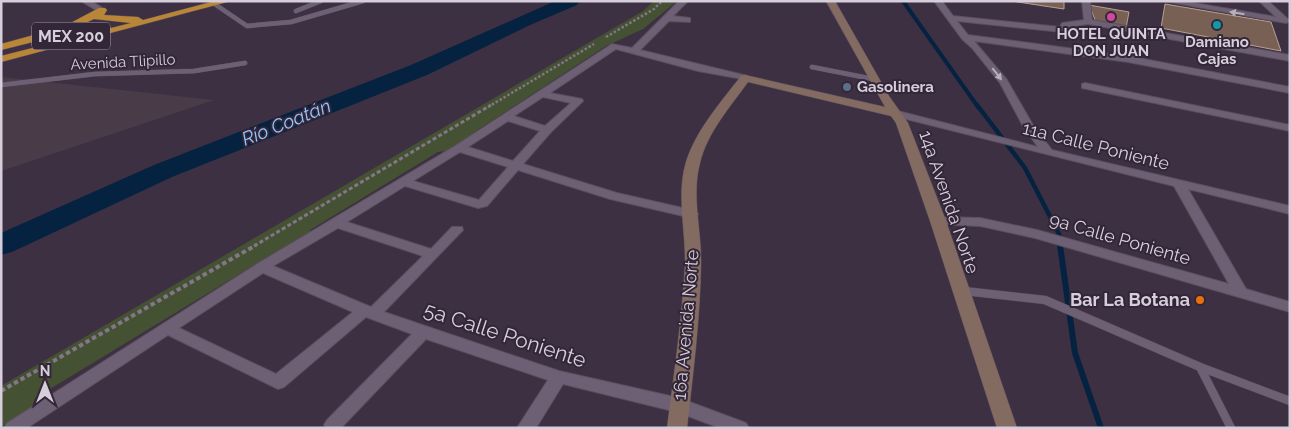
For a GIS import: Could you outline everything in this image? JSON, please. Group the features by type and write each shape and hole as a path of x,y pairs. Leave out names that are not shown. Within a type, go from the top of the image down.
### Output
{"highway":[{"name":"MEX 200","path":"1,59 213,3 227,1"},
{"path":"102,10 98,18 136,23"},
{"path":"1,47 60,32 88,20 102,10"},
{"name":"MEX 200","path":"1,52 136,23"}],"main road":[{"name":"14a Avenida Norte","path":"830,1 883,96 902,123 938,221 1007,428"},
{"path":"745,78 894,113"},
{"name":"16a Avenida Norte","path":"677,428 694,264 690,183 692,164 710,126 745,78"},
{"path":"854,103 883,96"}],"street":[{"path":"84,1 102,10"},
{"path":"635,50 684,1"},
{"path":"938,1 965,37 975,46 1004,82 1029,128 1048,152"},
{"path":"1086,1 1088,22"},
{"path":"1168,1 1288,23"},
{"path":"1263,1 1288,23"},
{"path":"668,18 687,20"},
{"path":"951,18 1062,30 1065,25 1088,22 1290,58"},
{"path":"965,37 1128,60 1290,90"},
{"path":"13,428 262,267 337,224 615,46 698,68 745,78"},
{"path":"1085,86 1290,128"},
{"path":"402,182 478,204 483,203 547,130 578,102 541,94"},
{"name":"11a Calle Poniente","path":"894,113 995,140 1290,210"},
{"path":"506,117 547,130"},
{"path":"458,148 614,196 692,214"},
{"path":"1178,184 1241,293"},
{"name":"9a Calle Poniente","path":"938,221 980,222 1037,234 1290,307"},
{"path":"337,224 433,254"},
{"path":"166,328 278,382 369,312 457,230"},
{"name":"5a Calle Poniente","path":"262,267 369,312 423,332 559,377 679,405 740,428"},
{"path":"333,425 423,332"},
{"path":"526,428 559,377"}],"lane":[{"path":"296,11 321,1"},
{"path":"213,3 247,26 292,22 363,1"},
{"name":"Avenida Tlipillo","path":"1,85 107,73 170,73 225,68 245,63"},
{"path":"812,67 873,79"},
{"path":"960,290 1045,300 1200,366 1290,401"},
{"path":"1200,366 1231,428"}],"path":[{"path":"1,391 249,250 622,28 662,1"}],"shaded area":[{"path":"1,77 214,100 1,171"}],"green space":[{"path":"654,1 677,1 643,29 606,46 473,133 463,145 438,152 310,230 311,237 278,257 271,255 35,398 32,407 1,427 1,386 643,11"}],"building":[{"path":"1011,1 1064,1 1064,9"},
{"name":"Damiano Cajas","path":"1165,4 1271,22 1281,51 1161,28"},
{"name":"HOTEL QUINTA DON JUAN","path":"1089,5 1129,12 1126,28 1096,22"}],"waterway":[{"name":"Río Coatán","path":"1,245 163,171 419,70 523,21 571,1"},
{"path":"903,1 978,107"},
{"path":"977,105 1025,168 1059,234 1061,246"},
{"path":"1060,245 1075,353 1101,428"}],"place":[{"name":"HOTEL QUINTA DON JUAN","path":"1111,17"},
{"name":"Damiano Cajas","path":"1217,25"},
{"name":"Gasolinera","path":"847,87"},
{"name":"Bar La Botana","path":"1200,300"}]}
